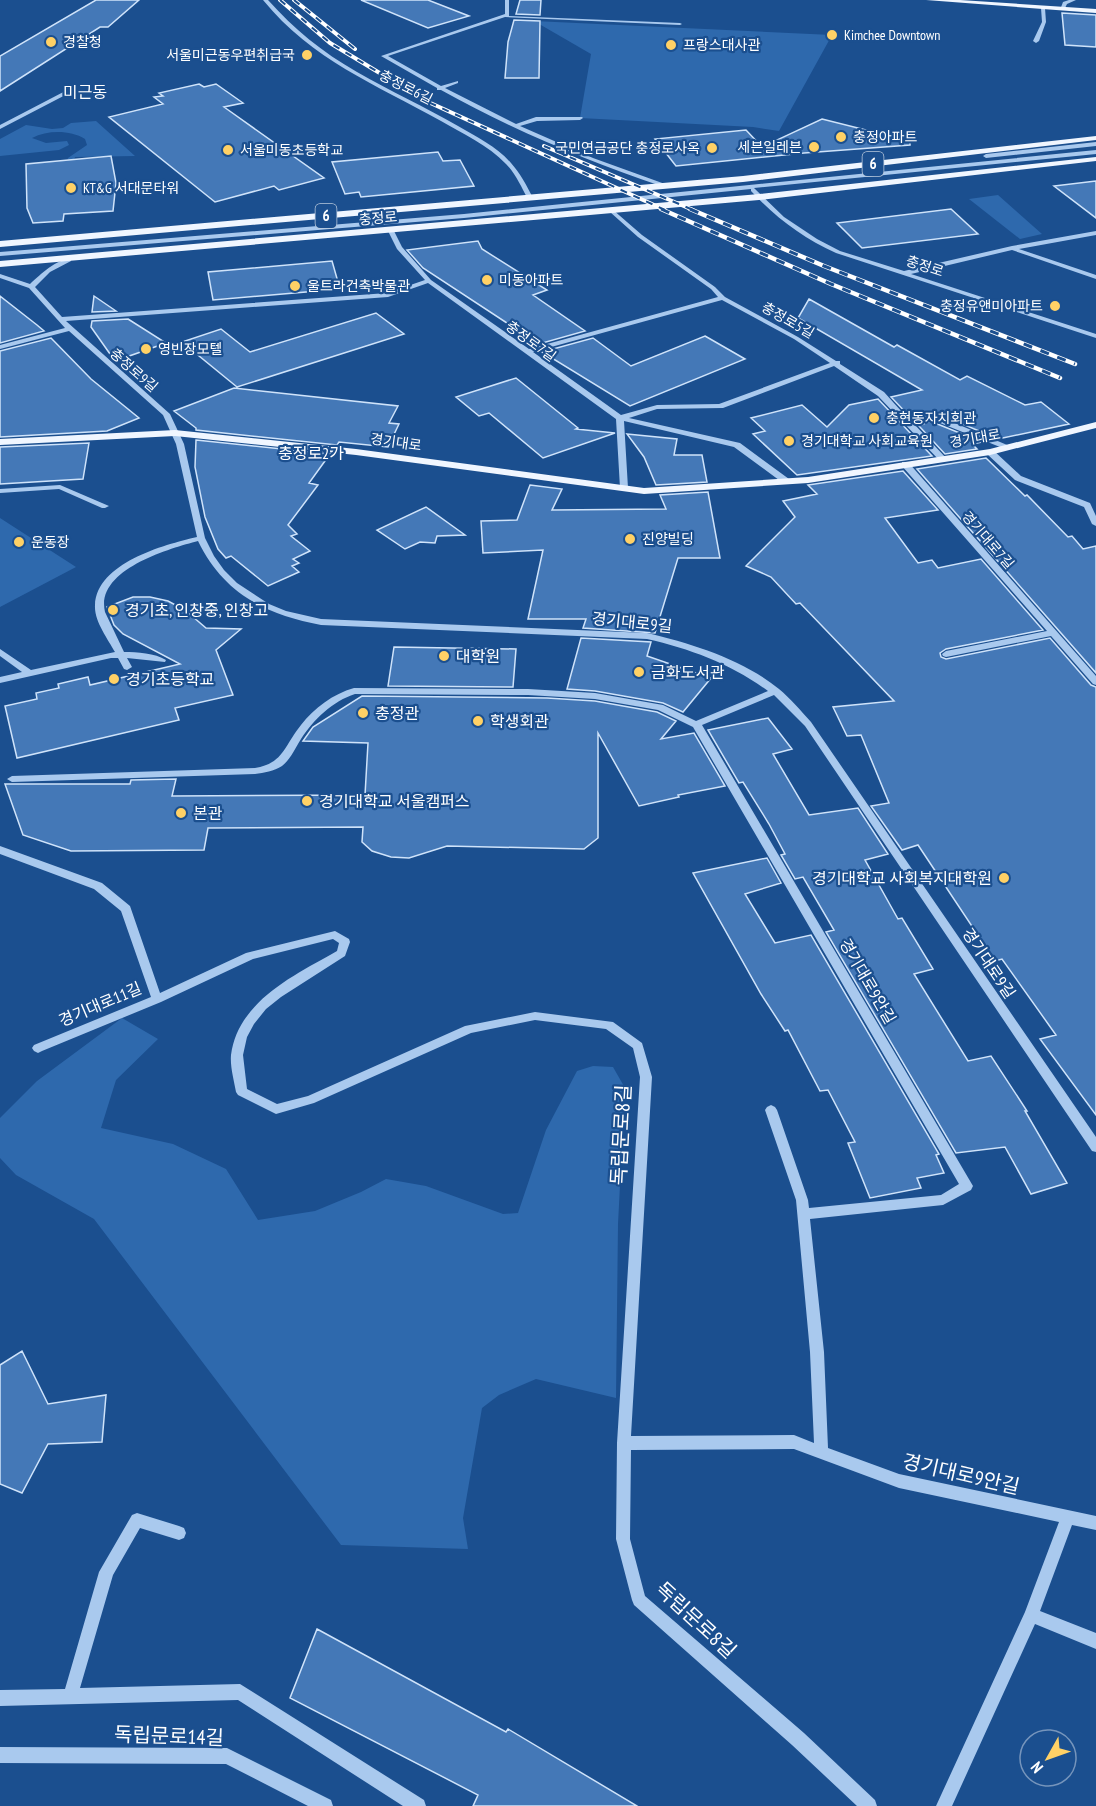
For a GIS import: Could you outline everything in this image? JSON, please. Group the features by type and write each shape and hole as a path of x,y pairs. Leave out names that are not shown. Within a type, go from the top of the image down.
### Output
{"main road":[{"path":"929,0 1096,11"},
{"name":"충정로","path":"0,244 743,179 1096,138"},
{"name":"충정로","path":"0,264 69,260 391,231 612,206 633,209 759,198 958,173 1096,159"},
{"name":"경기대로","path":"0,442 175,433 356,452 644,491 808,480 990,452 1096,424"}],"street":[{"name":"충정로6길","path":"265,0 283,23 340,65 437,116 497,153 510,164 530,198"},
{"path":"507,0 507,17 680,24"},
{"path":"1062,9 1065,3 1074,0"},
{"path":"1035,41 1044,22 1043,8"},
{"name":"충정로","path":"507,15 384,56 439,89 516,126 633,176 663,185"},
{"path":"439,89 456,82"},
{"path":"0,127 73,88"},
{"path":"516,126 536,119 580,118"},
{"path":"1096,148 967,161 1015,151 1096,148"},
{"path":"0,254 612,206 676,195 1096,148"},
{"name":"충정로","path":"743,179 771,211 808,239 838,252 1096,336"},
{"name":"충정로5길","path":"612,206 640,236 713,288 723,298 796,338 881,394 944,459"},
{"name":"충정로7길","path":"391,231 399,248 429,281 620,418"},
{"path":"905,273 1012,248 1096,233"},
{"path":"1012,248 1096,277"},
{"path":"31,287 48,271 69,260"},
{"name":"충정로9길","path":"0,276 31,287 59,319 166,414 175,433"},
{"path":"59,319 388,295 429,281"},
{"path":"526,352 723,298"},
{"path":"0,347 70,329"},
{"path":"620,418 657,407 720,406 837,363"},
{"path":"910,424 930,416 1008,447"},
{"path":"620,418 737,445 786,481"},
{"path":"620,418 624,488"},
{"name":"경기대로9길","path":"175,433 180,444 201,538 207,552 226,579 265,606 298,618 321,622 647,636 680,643 717,656 752,674 776,692 794,707 808,724 1096,1147"},
{"path":"990,452 1018,478 1096,507"},
{"name":"경기대로7길","path":"905,464 1096,682"},
{"path":"0,491 60,487 105,506"},
{"path":"1087,505 1096,524"},
{"path":"127,667 99,607 106,585 116,574 153,552 201,538"},
{"path":"946,654 1051,633"},
{"path":"0,652 29,673"},
{"path":"0,680 92,658 121,655 162,660"},
{"path":"12,779 255,771 271,768 284,761 302,730 336,699 354,691 528,692 595,696 660,707 697,725 776,692"},
{"name":"경기대로9안길","path":"697,725 967,1186 943,1200 804,1214"},
{"name":"경기대로11길","path":"0,850 98,886 126,909 157,999 38,1048"},
{"name":"독립문로8길","path":"157,999 250,956 335,935 345,942 341,953 271,998 248,1023 237,1054 242,1092 276,1109 310,1100 470,1029 535,1017 609,1024 638,1046 646,1077 624,1443 623,1539 639,1600 798,1739 869,1806"},
{"path":"771,1110 802,1200 817,1352 820,1453"},
{"name":"경기대로9안길","path":"624,1443 794,1442 899,1481 1096,1523"},
{"path":"944,1806 1031,1614 1068,1518"},
{"path":"70,1696 106,1572 137,1520 179,1533"},
{"path":"1031,1614 1096,1641"},
{"path":"0,1698 240,1692 418,1806"},
{"name":"독립문로14길","path":"0,1755 227,1755 326,1806"}],"shaded area":[{"path":"534,21 832,35 779,131 753,127 580,118 591,54"},
{"path":"96,121 135,156 75,157 73,162 67,162 68,158 87,145 85,139 79,136 59,132 32,138 46,143 67,141 69,145 59,150 0,156 0,139 26,125 52,129 63,128 71,123"},
{"path":"998,195 1042,234 1020,239 969,199"},
{"name":"운동장","path":"0,518 76,567 0,607"},
{"path":"122,1018 158,1039 116,1080 101,1128 173,1144 226,1169 258,1220 315,1211 386,1179 426,1186 503,1214 518,1213 546,1130 577,1071 593,1066 613,1067 625,1088 618,1224 616,1398 536,1379 499,1395 482,1408 463,1518 468,1549 341,1545 94,1219 16,1175 0,1158 0,1118 37,1081"}],"building":[{"name":"경찰청","path":"96,0 139,0 108,27 100,27 0,91 0,56"},
{"path":"361,0 428,0 469,16 428,28"},
{"path":"520,0 541,0 540,15 516,14"},
{"path":"1062,13 1096,15 1096,47 1065,45"},
{"path":"514,20 540,21 539,78 505,78 508,42"},
{"path":"199,84 204,87 216,84 243,103 224,107 324,178 279,190 274,186 215,202 109,117 163,104 154,97 163,96 159,93"},
{"path":"822,119 910,141 910,145 676,166 655,139 746,130 762,147"},
{"path":"438,152 443,161 460,160 474,186 361,197 359,192 345,194 332,162"},
{"name":"KT&G 서대문타워","path":"111,156 116,183 113,211 64,214 63,221 33,223 27,208 26,164"},
{"path":"1096,181 1096,218 1054,186"},
{"path":"951,209 978,234 862,248 837,223"},
{"path":"478,241 482,249 547,290 533,295 585,331 539,344 423,268 407,250"},
{"path":"332,261 340,289 213,300 208,272"},
{"path":"0,296 37,325 44,331 0,343"},
{"path":"94,296 116,311 92,312"},
{"path":"809,299 894,347 897,345 960,380 967,376 1025,405 1041,402 1069,424 998,439 934,412 926,412 912,419 891,397 922,390 798,318"},
{"path":"376,313 404,334 237,387 182,342 221,329 250,352"},
{"path":"128,319 166,343 115,361 91,327 92,321"},
{"path":"705,336 745,359 630,406 542,352 593,338 631,366"},
{"path":"51,338 91,379 139,418 107,431 0,437 0,351"},
{"path":"516,378 578,428 576,429 615,433 543,458 489,413 479,416 456,397"},
{"path":"234,388 398,406 389,423 399,424 388,447 339,442 337,445 196,430 174,411"},
{"path":"878,399 932,456 797,475 753,434 765,431 751,418 802,405 827,427 849,405"},
{"path":"930,421 982,442 972,444 977,449 945,454 919,426"},
{"path":"627,434 677,439 674,455 702,455 707,482 656,485 644,457"},
{"path":"196,440 330,454 309,483 318,485 288,525 297,534 291,536 310,551 293,559 299,563 292,566 299,572 268,586 231,556 226,558 218,549 205,517 195,467"},
{"path":"89,443 83,479 0,484 0,447"},
{"path":"986,458 1025,496 1027,495 1068,537 1072,536 1083,549 1096,546 1096,673 917,469"},
{"path":"903,471 938,510 885,518 918,563 932,560 938,568 981,559 1043,630 946,649 940,653 941,657 946,659 1050,638 1091,685 1096,687 1096,1115 1040,1039 1056,1035 1002,959 995,961 918,845 902,850 871,806 889,803 861,735 847,736 833,707 894,701 800,603 796,604 771,577 746,566 795,517 783,501 817,494 808,485"},
{"path":"530,485 562,489 552,510 666,509 660,495 708,492 720,558 678,558 655,633 583,628 586,619 528,619 543,550 483,553 481,521 517,520"},
{"path":"426,507 465,535 437,536 435,543 420,542 405,549 377,530"},
{"path":"133,597 150,597 168,601 185,610 206,628 241,629 216,650 233,695 175,708 179,720 17,758 5,706 37,699 36,693 59,688 58,684 88,677 90,685 180,664 123,634 114,625 107,607"},
{"path":"581,638 651,642 647,656 711,678 683,712 663,703 595,691 567,689"},
{"name":"대학원","path":"394,647 516,649 513,687 388,686"},
{"path":"362,696 547,698 595,701 657,712 676,721 661,739 694,733 725,786 678,795 679,797 639,806 598,733 598,838 584,849 447,846 409,858 391,857 372,851 362,842 363,827 208,828 204,850 71,851 23,835 5,784 130,784 131,780 176,779 172,796 365,795 368,743 303,741 313,727"},
{"path":"768,718 792,749 773,754 809,815 858,808 888,854 865,860 898,919 902,918 933,969 914,974 968,1061 991,1056 1027,1111 1025,1111 1067,1183 1031,1194 1005,1147 956,1153 826,932 834,930 803,877 795,879 781,855 785,854 769,824 743,782 739,783 708,730"},
{"path":"767,858 781,883 745,894 775,943 811,935 939,1154 936,1155 944,1173 917,1178 921,1188 870,1198 848,1143 855,1142 828,1090 820,1091 788,1030 785,1031 761,994 693,873"},
{"path":"22,1351 48,1404 106,1395 102,1442 48,1444 22,1493 0,1484 0,1365"},
{"path":"317,1629 506,1732 508,1729 637,1806 473,1806 478,1795 290,1698"}],"railway":[{"path":"280,0 330,43 426,101 665,210"},
{"path":"294,0 355,49"},
{"path":"544,146 693,210"},
{"path":"661,209 831,284 1060,378"},
{"path":"690,209 824,266 1075,364"}],"place":[{"name":"Kimchee Downtown","path":"832,35"},
{"name":"경찰청","path":"51,42"},
{"name":"프랑스대사관","path":"671,45"},
{"name":"서울미근동우편취급국","path":"307,55"},
{"name":"충정아파트","path":"841,137"},
{"name":"세븐일레븐","path":"814,147"},
{"name":"국민연금공단 충정로사옥","path":"712,148"},
{"name":"서울미동초등학교","path":"228,150"},
{"name":"KT&G 서대문타워","path":"71,188"},
{"name":"미동아파트","path":"487,280"},
{"name":"울트라건축박물관","path":"295,286"},
{"name":"충정유앤미아파트","path":"1055,306"},
{"name":"영빈장모텔","path":"146,349"},
{"name":"충현동자치회관","path":"874,418"},
{"name":"경기대학교 사회교육원","path":"789,441"},
{"name":"진양빌딩","path":"630,539"},
{"name":"운동장","path":"19,542"},
{"name":"경기초, 인창중, 인창고","path":"113,610"},
{"name":"대학원","path":"444,656"},
{"name":"금화도서관","path":"639,672"},
{"name":"경기초등학교","path":"114,679"},
{"name":"충정관","path":"363,713"},
{"name":"학생회관","path":"478,721"},
{"name":"경기대학교 서울캠퍼스","path":"307,801"},
{"name":"본관","path":"181,813"},
{"name":"경기대학교 사회복지대학원","path":"1004,878"}],"district":[{"name":"미근동","path":"85,92"},
{"name":"충정로2가","path":"311,453"}]}
